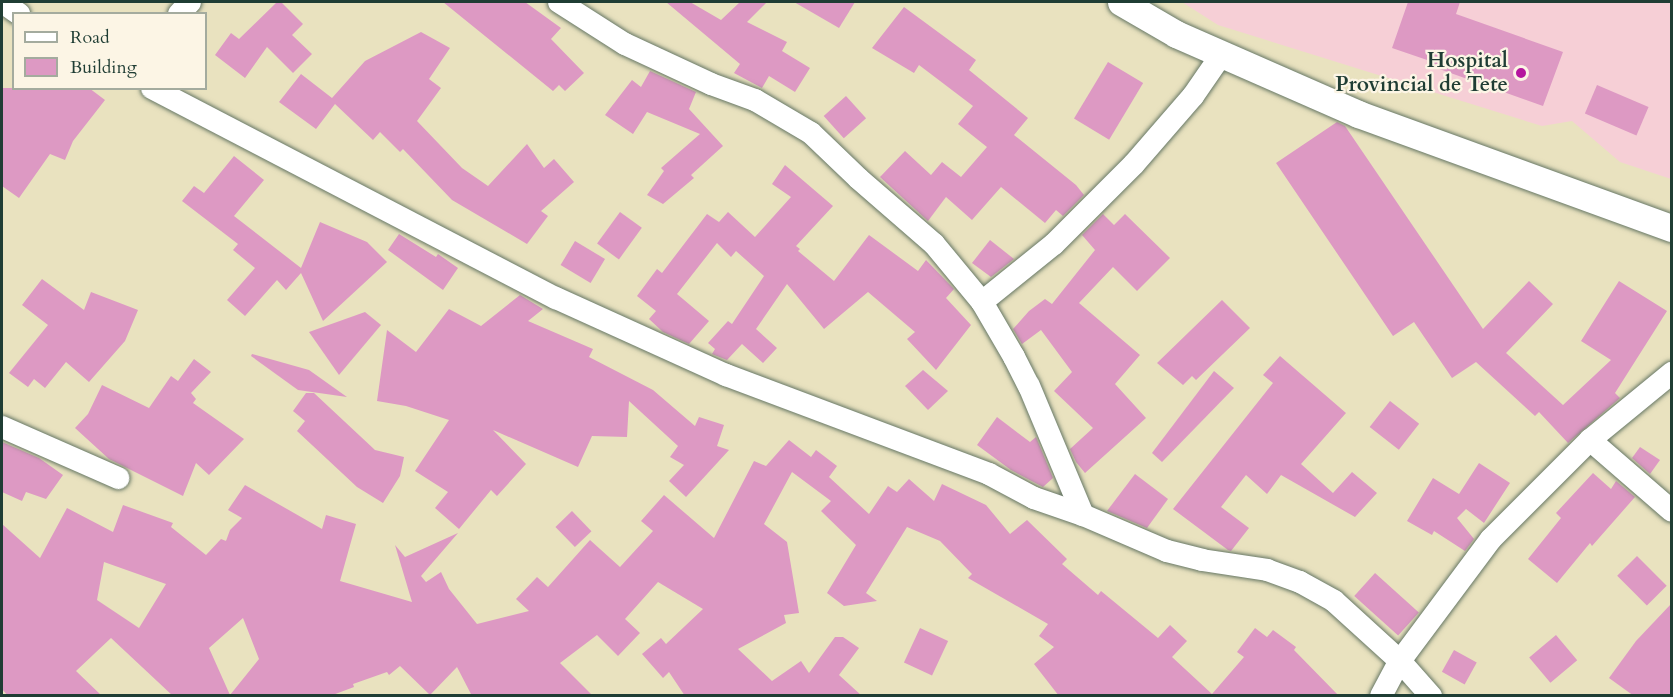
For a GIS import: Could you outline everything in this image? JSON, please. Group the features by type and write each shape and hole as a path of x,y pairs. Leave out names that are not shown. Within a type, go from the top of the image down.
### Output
{"street":[{"path":"2,2 16,12"},
{"path":"559,2 626,44 711,84 755,100 811,133 859,179 934,244 982,302 1029,386 1083,515"},
{"path":"1122,2 1176,34 1358,114 1671,228"},
{"path":"982,302 1054,244 1134,164 1193,96 1222,54"},
{"path":"156,90 556,298 726,375 990,474 1034,498 1083,515 1167,550 1202,561 1267,570 1300,582 1334,601 1400,661 1431,696"},
{"path":"1381,696 1400,661 1491,539 1590,440 1671,373"},
{"path":"2,427 118,478"},
{"path":"1590,440 1671,511"}],"shaded area":[{"name":"Hospital Provincial de Tete","path":"1182,2 1671,2 1671,179 1620,162 1572,121 1542,126 1218,25"}],"building":[{"path":"277,2 281,2 303,24 292,35 312,54 293,73 267,47 245,78 215,55 231,33 239,39"},
{"path":"443,2 525,2 561,28 551,39 584,73 565,91 559,85 553,91"},
{"path":"666,2 690,2 721,20 740,2 767,2 747,22 787,42 782,51 810,68 795,92 769,76 762,88 734,73 740,64"},
{"path":"794,2 855,2 839,28"},
{"path":"1408,2 1460,2 1456,14 1563,52 1543,106 1431,66 1433,62 1392,48"},
{"path":"904,7 976,60 969,70 1028,118 1014,135 1076,185 1084,195 1063,216 1056,210 1045,223 1001,187 972,220 946,197 928,221 880,177 905,151 931,175 942,162 961,177 987,147 958,124 973,106 919,65 914,73 872,48"},
{"path":"421,32 450,48 429,79 441,88 417,121 462,168 488,186 527,144 544,168 554,159 574,182 541,211 548,216 527,244 452,200 403,149 400,152 380,132 373,140 335,104 316,129 279,102 301,74 332,98 365,61"},
{"path":"1108,62 1143,83 1109,140 1074,119"},
{"path":"650,71 696,92 689,109 723,146 691,175 694,178 663,204 647,195 664,171 661,168 700,134 647,112 633,134 605,115 632,80 641,87"},
{"path":"1597,85 1649,107 1636,135 1585,114"},
{"path":"2,88 92,90 105,100 73,141 65,160 50,154 19,198 2,186"},
{"path":"846,96 866,118 844,138 824,116"},
{"path":"1337,122 1345,126 1483,329 1529,281 1553,304 1506,353 1563,405 1611,360 1581,341 1619,281 1667,311 1615,393 1620,398 1568,443 1539,412 1535,416 1476,362 1452,378 1414,322 1393,336 1276,163"},
{"path":"234,156 264,180 234,216 301,268 320,222 367,242 387,262 323,321 301,273 286,290 277,280 245,316 227,300 255,268 233,250 238,244 182,201 194,186 204,193"},
{"path":"785,165 833,206 796,246 800,249 798,251 834,281 869,235 918,271 926,260 954,289 946,298 971,325 936,370 907,339 915,332 868,292 824,329 787,284 756,329 777,348 763,363 742,344 727,360 712,354 715,349 708,343 728,321 732,324 764,276 736,251 731,257 717,243 677,294 709,321 689,344 663,332 649,319 656,311 637,296 657,269 662,273 707,214 719,222 728,212 755,237 791,197 772,184"},
{"path":"620,212 642,228 619,259 597,244"},
{"path":"1103,214 1114,225 1125,214 1170,258 1137,291 1113,267 1079,303 1140,355 1115,384 1146,418 1085,473 1076,462 1070,449 1093,428 1054,391 1072,372 1041,330 1022,344 1013,329 1029,311 1045,299 1052,304 1095,250 1082,235"},
{"path":"399,234 436,257 438,254 458,268 443,290 388,250"},
{"path":"990,240 1014,259 991,277 972,263"},
{"path":"575,241 605,259 591,283 561,265"},
{"path":"42,279 84,310 91,292 138,310 125,341 89,382 66,362 45,388 34,379 28,387 9,373 48,325 22,305"},
{"path":"520,295 543,309 528,321 593,349 589,357 653,390 695,426 699,417 724,425 717,446 729,450 686,497 669,481 684,465 670,457 678,446 629,401 627,437 592,436 578,467 493,430 526,464 497,496 491,490 459,529 435,508 448,492 415,471 449,420 406,406 377,401 387,330 416,352 449,309 481,326"},
{"path":"1222,300 1250,328 1196,380 1192,376 1183,385 1157,363"},
{"path":"365,312 381,325 339,375 309,332"},
{"path":"252,354 309,370 347,397 298,390 251,356"},
{"path":"1280,356 1346,413 1301,464 1333,493 1352,472 1377,493 1355,517 1281,475 1267,494 1246,475 1221,507 1249,528 1231,551 1173,509 1273,383 1263,375"},
{"path":"194,359 211,372 191,393 196,399 193,403 244,439 209,475 196,463 183,496 109,459 75,428 88,414 102,385 149,408 171,376 178,381"},
{"path":"923,370 948,391 928,410 905,386"},
{"path":"1214,371 1234,388 1162,462 1152,453"},
{"path":"306,393 314,393 375,450 404,457 400,476 383,503 357,487 297,431 305,421 293,411"},
{"path":"1390,401 1419,424 1399,450 1370,427"},
{"path":"997,417 1030,442 1036,437 1053,478 1043,487 1011,470 977,445"},
{"path":"789,440 811,457 816,450 837,466 829,477 869,514 888,486 897,492 909,479 934,501 942,484 986,505 1010,534 1027,520 1067,559 1062,564 1098,595 1101,591 1158,638 1170,625 1187,641 1172,657 1212,694 1244,657 1237,652 1255,628 1267,637 1273,630 1296,647 1294,650 1339,696 1059,696 1034,664 1054,647 1039,636 1048,624 968,578 972,574 940,541 907,527 866,593 877,601 844,606 827,593 856,545 821,511 831,501 792,472 764,524 787,542 799,613 784,615 786,623 738,649 772,681 801,661 809,673 835,637 843,637 859,648 839,675 862,696 685,696 669,672 663,678 642,654 661,638 666,644 703,609 658,582 625,619 640,633 618,656 597,635 560,663 593,696 472,696 457,667 430,695 400,666 389,675 387,672 353,684 354,687 330,696 173,696 111,638 76,671 102,696 8,696 2,689 2,524 40,558 67,508 113,532 123,505 173,523 171,527 206,555 221,539 226,541 230,530 242,518 228,510 245,485 322,529 326,515 356,524 340,581 412,602 395,545 405,557 458,533 421,576 426,582 441,572 449,589 477,624 529,611 516,599 537,577 548,587 590,540 620,567 653,531 641,521 664,495 714,538 754,461 766,466","holes":["104,562 166,584 139,628 97,600","243,618 259,659 230,695 209,648"]},
{"path":"2,442 39,458 63,475 46,499 26,492 22,501 2,492"},
{"path":"1640,447 1660,460 1650,474 1632,458"},
{"path":"1479,463 1510,483 1484,523 1466,509 1457,518 1474,539 1465,551 1434,531 1432,535 1407,521 1433,478 1459,494"},
{"path":"1593,473 1611,489 1616,481 1635,497 1592,546 1590,543 1557,583 1528,559 1561,518 1556,513"},
{"path":"1135,474 1168,499 1147,528 1107,511"},
{"path":"572,511 591,531 575,547 555,527"},
{"path":"1637,556 1667,586 1647,605 1617,576"},
{"path":"1375,573 1419,612 1398,636 1354,596"},
{"path":"1671,604 1671,696 1634,696 1609,678 1636,641"},
{"path":"920,628 948,641 932,676 904,662"},
{"path":"1556,635 1577,660 1550,683 1529,657"},
{"path":"1454,650 1477,663 1465,684 1442,672"}],"place":[{"name":"Hospital Provincial de Tete","path":"1521,73"}]}
